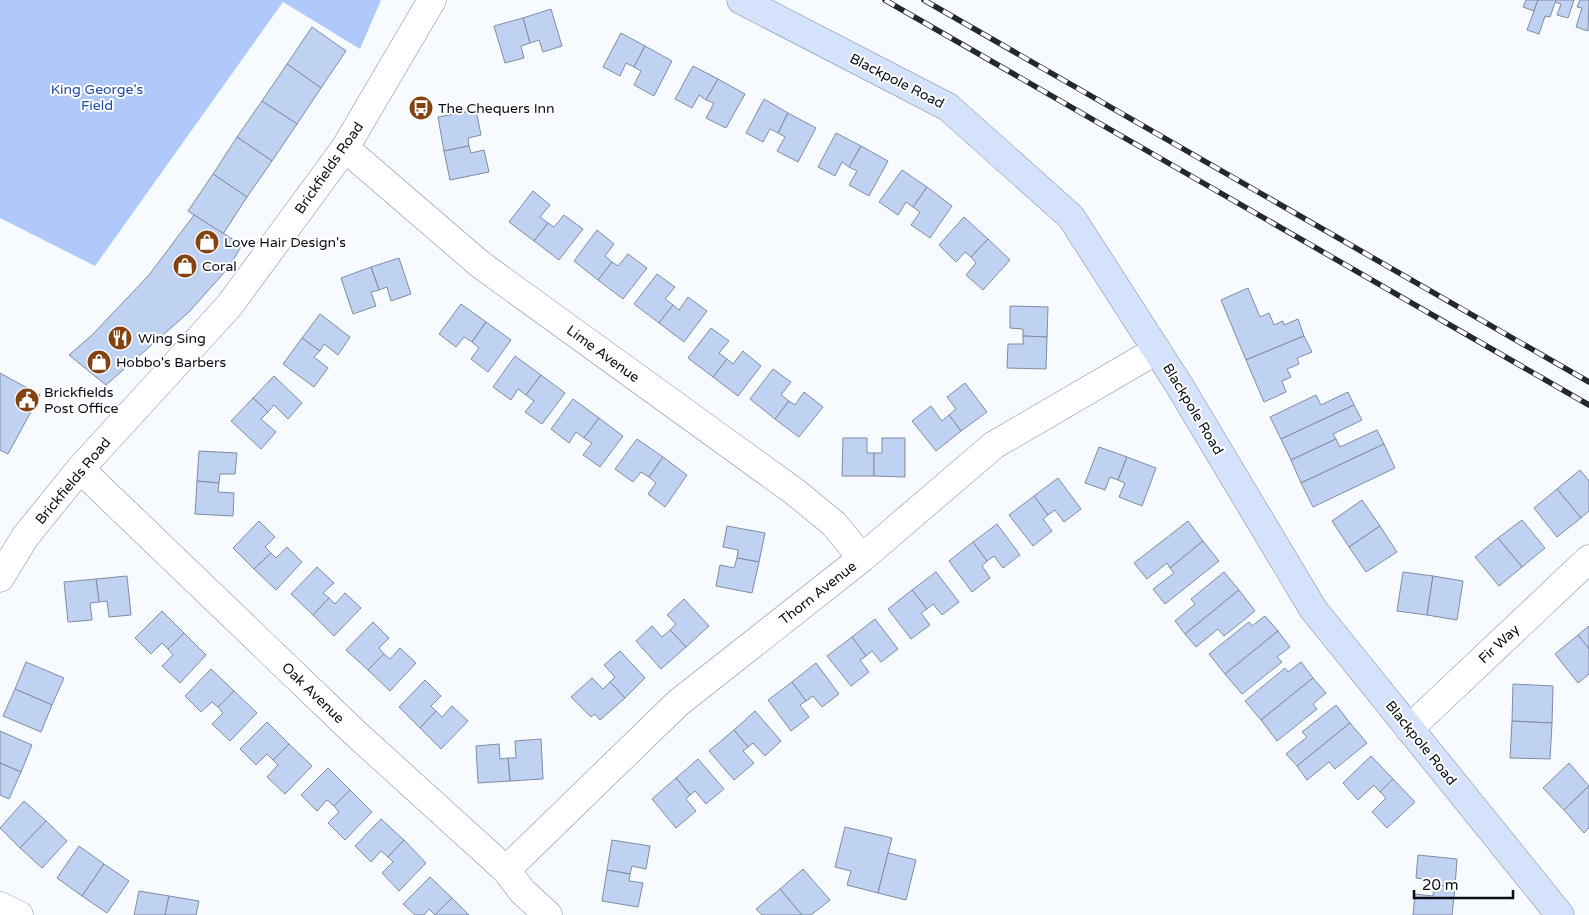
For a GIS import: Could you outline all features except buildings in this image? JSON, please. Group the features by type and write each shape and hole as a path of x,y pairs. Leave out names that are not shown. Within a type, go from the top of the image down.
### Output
{"main road":[{"name":"Blackpole Road","path":"741,0 948,107 1071,217 1157,350 1313,609 1551,912"}],"street":[{"name":"Brickfields Road","path":"0,578 25,537 80,469 229,306 345,148 432,0"},
{"name":"Lime Avenue","path":"345,148 481,265 795,492 834,524 862,558"},
{"name":"Thorn Avenue","path":"506,870 678,703 862,558 994,445 1157,350"},
{"name":"Oak Avenue","path":"80,469 354,732 506,870 522,891 548,915"},
{"name":"Fir Way","path":"1409,729 1589,559"},
{"path":"0,906 19,915"}],"green space":[{"name":"King George's Field","path":"0,0 381,0 360,49 283,2 95,266 0,218"}],"railway":[{"path":"885,0 1589,405"},
{"path":"924,0 1589,382"}],"place":[{"name":"The Chequers Inn","path":"421,108"},
{"name":"Love Hair Design's","path":"207,242"},
{"name":"Coral","path":"185,266"},
{"name":"Wing Sing","path":"120,338"},
{"name":"Hobbo's Barbers","path":"99,362"},
{"name":"Brickfields Post Office","path":"27,400"}]}
